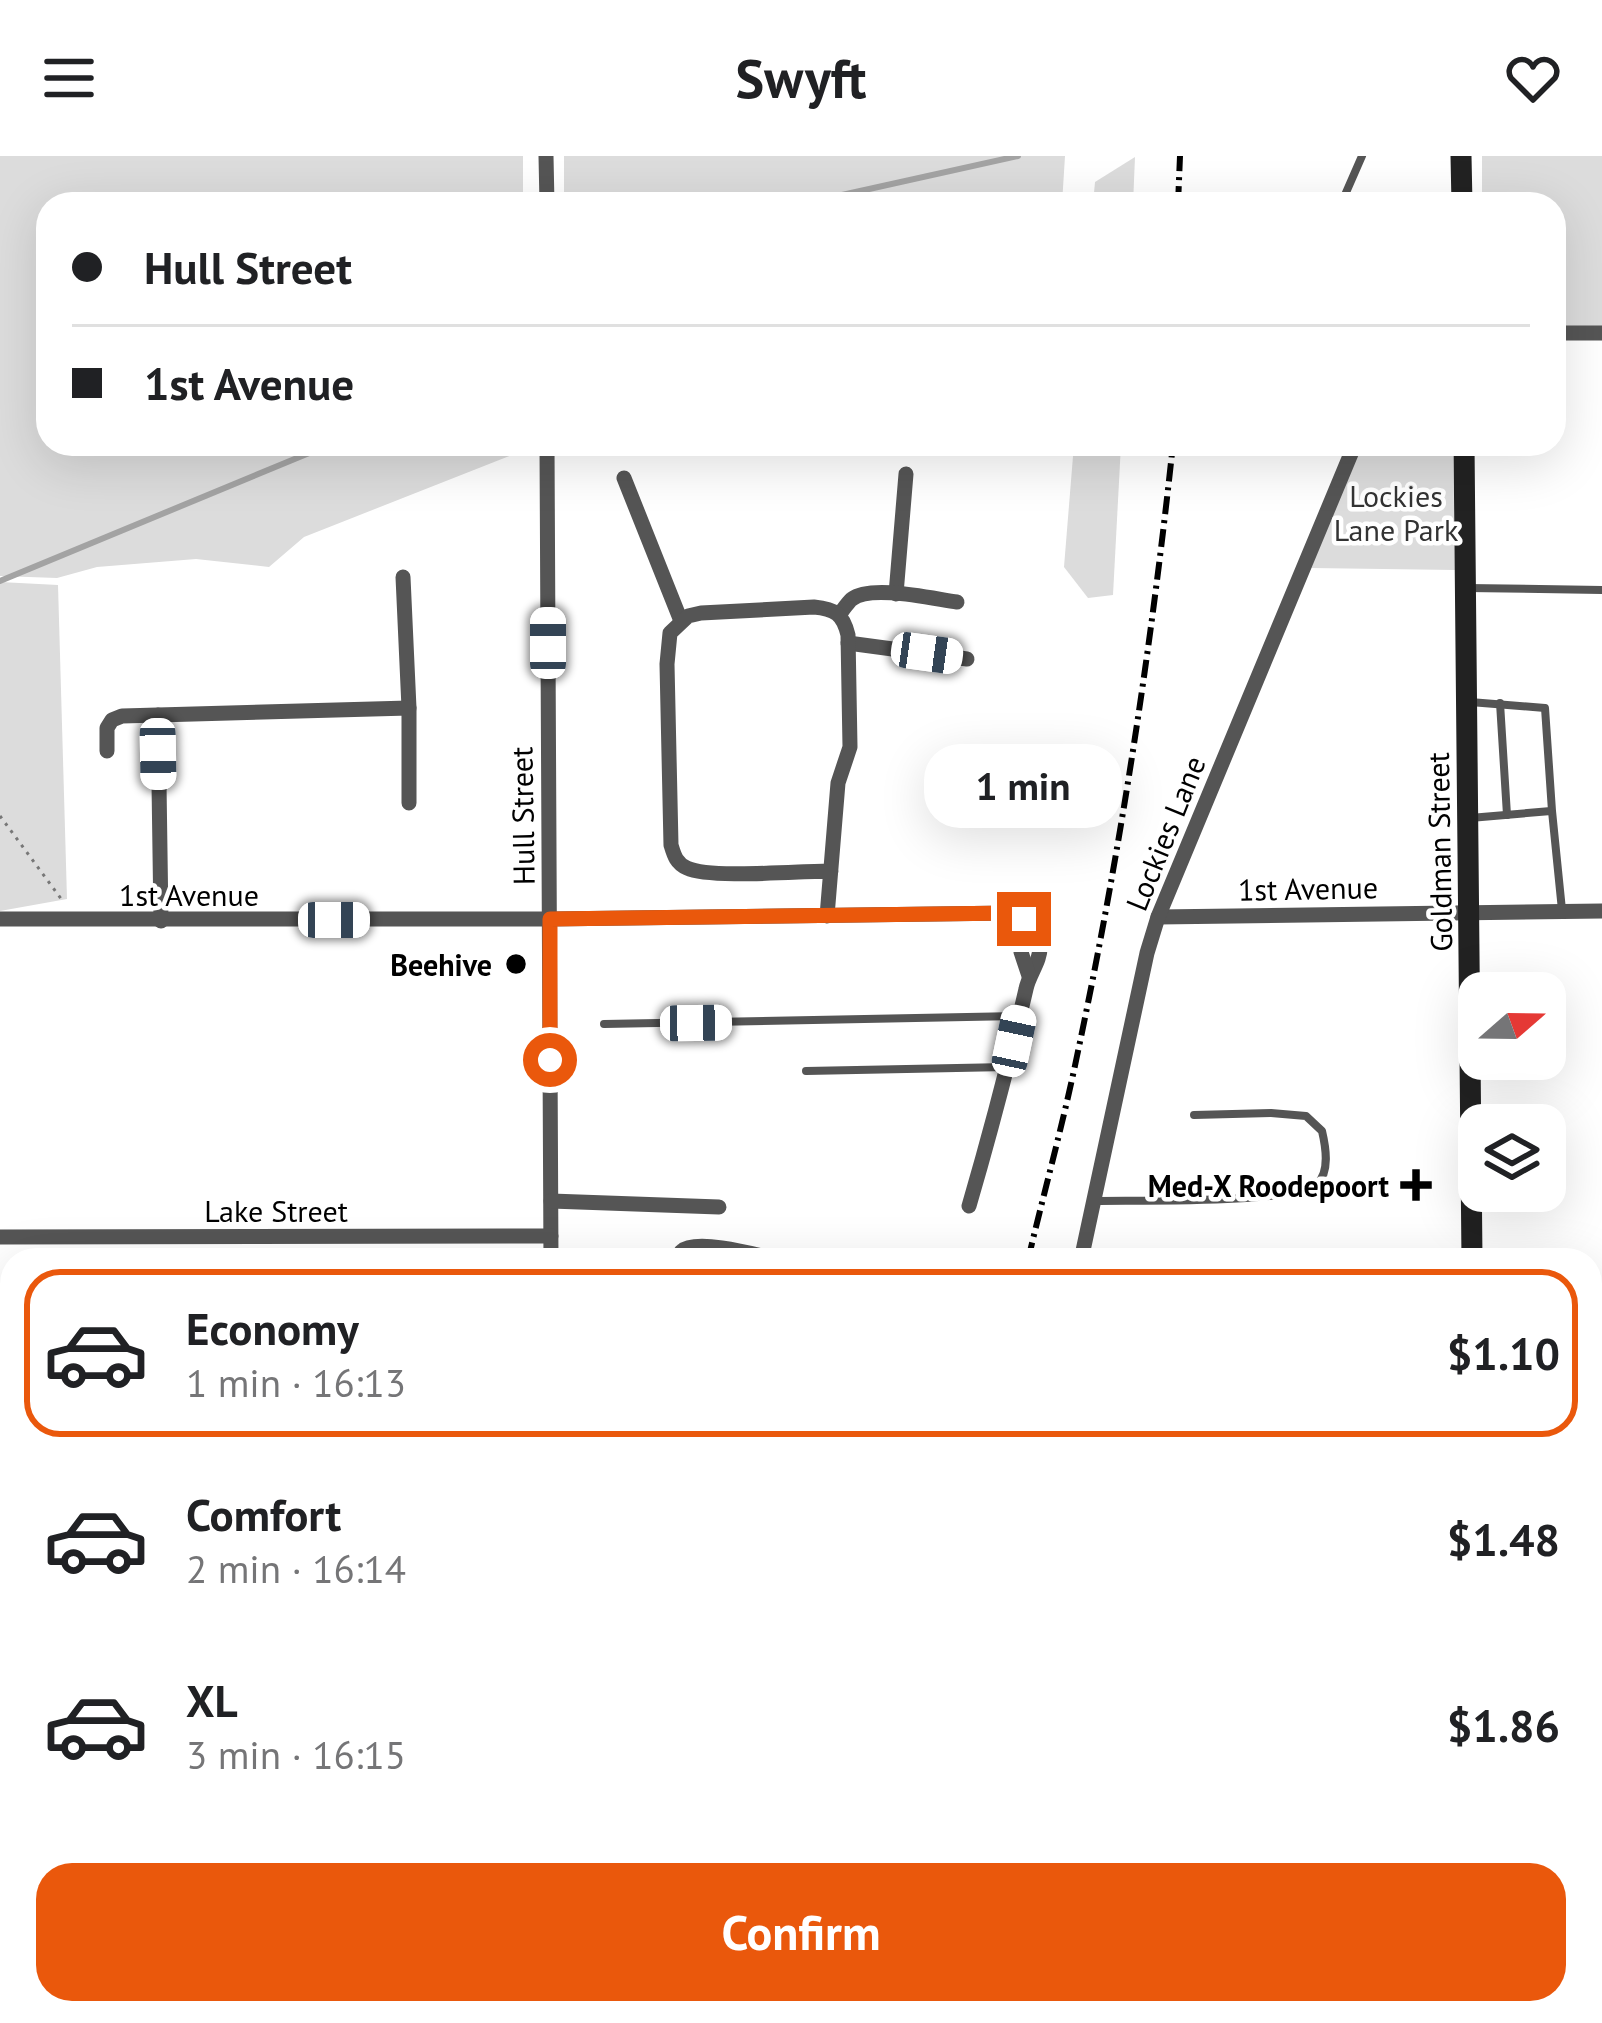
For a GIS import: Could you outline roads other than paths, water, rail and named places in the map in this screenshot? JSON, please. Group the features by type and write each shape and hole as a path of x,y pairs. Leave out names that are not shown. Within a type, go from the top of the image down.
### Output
{"street":[{"path":"545,156 546,192"},
{"path":"1461,156 1462,192"},
{"path":"1566,333 1602,333"},
{"name":"Hull Street","path":"547,456 551,1248"},
{"name":"Lockies Lane","path":"1083,1248 1158,916 1350,456"},
{"name":"Goldman Street","path":"1464,456 1472,1248"},
{"path":"896,594 906,474"},
{"path":"624,478 681,621"},
{"path":"403,577 409,803"},
{"path":"840,614 865,593 957,602"},
{"path":"827,916 831,871 838,783 850,747 845,622 832,609 814,608 701,613 681,621 670,633 667,664 671,845 679,863 716,873 831,871"},
{"path":"848,643 967,658"},
{"path":"107,751 107,728 122,716 409,708"},
{"path":"158,716 161,921"},
{"name":"1st Avenue","path":"1158,916 1602,911"},
{"name":"1st Avenue","path":"0,919 1011,913 1024,919 1021,952 1029,976 1019,1016"},
{"path":"969,1206 1019,1016"},
{"path":"551,1201 719,1207"},
{"name":"Lake Street","path":"0,1237 551,1236"}],"lane":[{"path":"1346,192 1362,156"},
{"path":"1465,588 1602,590"},
{"path":"1467,701 1545,708 1562,911"},
{"path":"1500,704 1507,815"},
{"path":"1468,818 1552,811"},
{"path":"604,1024 1019,1016"},
{"path":"806,1071 1008,1067"},
{"path":"1093,1202 1275,1196 1310,1190 1321,1181 1325,1172 1322,1131 1306,1116 1194,1115"}],"waterway":[{"path":"856,192 1018,156"},
{"path":"0,581 302,456"}],"railway":[{"path":"1178,192 1180,156"},
{"path":"1031,1248 1072,1082 1107,904 1155,598 1172,456"}],"place":[{"name":"Beehive","path":"516,964"},
{"name":"Med-X Roodepoort","path":"1416,1185"}],"park label":[{"name":"Lockies Lane Park","path":"1396,512"}]}
